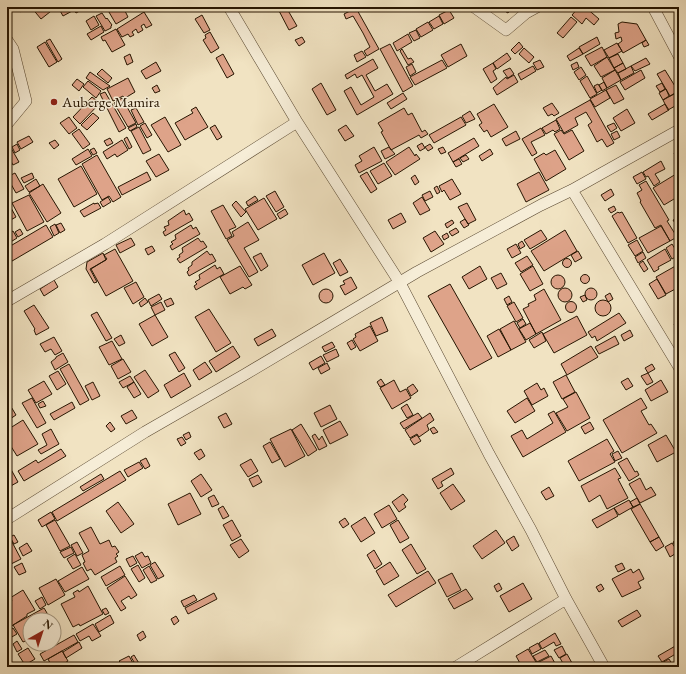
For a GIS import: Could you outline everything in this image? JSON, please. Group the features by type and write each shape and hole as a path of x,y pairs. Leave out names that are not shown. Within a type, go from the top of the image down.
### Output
{"street":[{"path":"228,7 296,122 400,283 566,599 604,667"},
{"path":"474,7 506,30 526,13 537,7"},
{"path":"653,7 679,56"},
{"path":"7,40 12,49 26,101 7,124"},
{"path":"7,301 105,244 296,122"},
{"path":"7,519 145,432 417,272 572,190 679,130"},
{"path":"572,190 679,367"},
{"path":"456,667 566,599"}],"building":[{"path":"15,7 26,7 20,12"},
{"path":"31,7 54,7 55,8 41,19"},
{"path":"58,7 87,7 76,13 74,10 63,16"},
{"path":"106,7 123,7 128,17 116,24"},
{"path":"142,7 153,7 144,12"},
{"path":"277,7 286,7 297,26 289,30"},
{"path":"498,7 512,7 508,13"},
{"path":"579,7 585,7 599,19 594,25 586,18 582,24 572,15"},
{"path":"356,8 379,49 367,56 364,51 370,47 363,33 353,16 346,19 344,14"},
{"path":"449,10 454,18 444,24 439,15"},
{"path":"144,12 152,25 146,28 144,24 141,26 143,30 138,33 136,29 132,32 134,35 130,37 128,34 122,37 117,29"},
{"path":"102,13 112,25 111,28 105,31 96,16"},
{"path":"202,15 210,30 204,33 195,19"},
{"path":"94,16 99,25 91,30 86,21"},
{"path":"439,16 443,24 434,29 429,22"},
{"path":"571,17 577,22 563,38 557,33"},
{"path":"428,22 433,30 421,37 416,29"},
{"path":"622,22 637,24 646,40 623,53 618,44 622,41 621,37 616,39 615,33 619,32 618,24"},
{"path":"101,26 104,32 91,40 87,34"},
{"path":"116,29 125,45 112,52 105,40 103,41 101,37"},
{"path":"416,30 420,38 414,41 409,33"},
{"path":"210,32 219,48 211,53 203,40 206,38 205,35"},
{"path":"408,34 412,42 397,51 393,43"},
{"path":"302,37 305,42 299,46 295,40"},
{"path":"597,37 600,44 583,54 579,47"},
{"path":"50,39 62,59 58,62 46,41"},
{"path":"646,40 649,45 644,47 642,43"},
{"path":"45,42 57,62 49,67 37,47"},
{"path":"519,42 523,47 515,54 511,50"},
{"path":"617,43 622,51 609,58 604,50"},
{"path":"390,44 413,86 403,92 380,49"},
{"path":"461,44 467,56 448,67 441,55"},
{"path":"602,47 607,57 591,66 585,56"},
{"path":"524,48 534,57 529,63 519,54"},
{"path":"579,48 583,54 570,61 567,56"},
{"path":"402,49 408,59 411,58 414,62 408,65 400,51"},
{"path":"362,51 366,57 357,62 354,55"},
{"path":"507,53 511,59 497,69 493,63"},
{"path":"130,54 133,62 127,65 124,57"},
{"path":"223,54 234,74 227,78 216,58"},
{"path":"618,54 623,63 614,68 609,58"},
{"path":"607,57 615,70 601,77 594,66"},
{"path":"646,58 650,64 635,71 631,66"},
{"path":"373,59 378,68 366,75 375,91 387,84 393,94 357,115 344,91 351,87 361,105 374,97 362,75 357,78 355,74 347,79 345,75"},
{"path":"442,60 447,68 415,85 410,77"},
{"path":"540,60 544,67 537,70 533,63"},
{"path":"156,62 161,71 146,79 141,71"},
{"path":"577,62 579,67 573,70 571,65"},
{"path":"493,63 496,69 493,71 497,79 491,83 483,69"},
{"path":"623,63 626,69 618,73 614,68"},
{"path":"412,64 416,72 410,76 406,67"},
{"path":"533,66 536,71 521,80 518,74"},
{"path":"631,66 634,73 621,80 618,73"},
{"path":"581,67 586,75 579,80 574,72"},
{"path":"510,68 514,74 508,78 503,71"},
{"path":"102,69 112,78 108,83 97,74"},
{"path":"615,70 621,80 607,88 602,78"},
{"path":"641,70 645,78 625,90 620,82"},
{"path":"665,70 678,91 670,96 657,74"},
{"path":"90,72 110,86 103,90 86,78"},
{"path":"514,75 518,82 497,95 493,88 506,77 507,79"},
{"path":"587,76 597,94 590,98 580,81"},
{"path":"128,78 135,92 125,98 123,96 113,101 107,89"},
{"path":"77,79 84,84 79,91 72,85"},
{"path":"88,81 101,91 96,98 83,87"},
{"path":"604,82 607,88 602,91 599,85"},
{"path":"321,83 336,110 327,115 312,89"},
{"path":"662,83 665,89 660,92 656,86"},
{"path":"598,84 602,90 597,93 594,86"},
{"path":"157,85 160,91 155,93 152,88"},
{"path":"616,85 624,99 614,104 606,90"},
{"path":"666,89 669,96 663,100 659,93"},
{"path":"606,90 610,98 595,107 590,99"},
{"path":"105,92 126,128 119,132 100,94"},
{"path":"678,92 675,106 668,110 663,100"},
{"path":"403,93 407,99 391,109 387,103"},
{"path":"92,97 100,103 80,124 73,117"},
{"path":"122,98 136,123 128,127 114,103"},
{"path":"590,100 614,143 607,147 602,139 597,142 588,125 592,122 586,112 575,118 578,125 564,133 556,119"},
{"path":"552,103 559,113 554,116 552,114 548,116 543,108"},
{"path":"494,104 508,127 491,137 487,130 484,132 479,125 482,123 477,114"},
{"path":"665,104 669,110 652,120 648,114"},
{"path":"196,107 208,127 185,140 175,123 193,113 191,110"},
{"path":"136,108 144,122 138,125 131,110"},
{"path":"404,108 408,115 412,113 422,132 425,130 428,134 421,138 419,135 391,150 381,132 383,131 378,123"},
{"path":"627,109 635,123 621,131 613,118"},
{"path":"470,111 475,119 466,123 462,116"},
{"path":"93,113 99,118 87,130 81,125"},
{"path":"69,117 77,128 69,134 60,123"},
{"path":"165,117 181,145 168,152 151,125"},
{"path":"461,117 466,125 434,143 429,135"},
{"path":"556,120 560,129 555,132 553,130 546,134 542,128"},
{"path":"145,123 152,135 147,138 140,126"},
{"path":"614,123 617,128 611,132 607,126"},
{"path":"136,124 137,127 130,131 128,128"},
{"path":"215,125 222,137 217,140 210,128"},
{"path":"346,125 354,136 345,141 338,130"},
{"path":"139,127 151,150 143,154 131,131"},
{"path":"541,128 545,135 531,142 537,153 532,156 522,139"},
{"path":"79,129 90,144 83,149 72,134"},
{"path":"561,130 564,134 572,130 584,151 569,160 554,134"},
{"path":"516,131 520,139 506,146 502,139"},
{"path":"617,131 620,137 614,140 611,134"},
{"path":"29,136 33,142 21,149 17,142"},
{"path":"127,137 132,147 129,149 124,139"},
{"path":"110,138 113,143 107,146 104,141"},
{"path":"474,138 479,146 453,162 448,153"},
{"path":"55,140 59,145 54,149 49,143"},
{"path":"122,140 128,150 117,157 115,154 107,159 103,152"},
{"path":"422,143 425,148 420,151 417,146"},
{"path":"17,144 20,150 15,153 12,147"},
{"path":"430,144 433,148 428,151 425,147"},
{"path":"374,147 382,161 359,173 355,165 362,161 359,156"},
{"path":"389,147 395,154 385,159 381,151"},
{"path":"409,147 415,156 416,154 420,159 395,175 386,162"},
{"path":"443,147 446,152 441,154 438,149"},
{"path":"11,148 19,162 13,165 7,154 7,150"},
{"path":"94,148 97,153 93,155 90,150"},
{"path":"88,149 92,156 76,165 72,159"},
{"path":"490,149 493,154 482,161 479,156"},
{"path":"555,150 566,169 546,181 534,159 544,153 546,155"},
{"path":"679,151 679,160 678,161 674,153"},
{"path":"159,154 169,170 156,177 146,161"},
{"path":"97,155 121,197 113,202 109,196 102,200 82,164"},
{"path":"466,155 469,159 463,162 460,158"},
{"path":"459,159 462,164 456,167 453,162"},
{"path":"661,161 665,169 655,174 660,182 654,186 648,176 646,177 643,172"},
{"path":"384,163 392,176 378,184 370,171"},
{"path":"81,166 97,194 74,207 58,179"},
{"path":"147,172 151,180 122,195 118,187"},
{"path":"367,172 377,189 371,193 360,176"},
{"path":"539,172 549,190 526,202 517,184"},
{"path":"642,172 646,179 637,184 633,177"},
{"path":"15,173 24,189 16,193 7,177"},
{"path":"32,173 34,178 24,183 21,178"},
{"path":"676,174 679,180 679,196 664,205 653,188"},
{"path":"415,175 419,182 415,185 411,178"},
{"path":"36,179 40,186 29,192 25,186"},
{"path":"452,179 461,194 450,200 444,190 442,192 439,186"},
{"path":"646,181 669,220 667,221 677,237 670,241 661,225 655,228 640,202 641,201 637,193 642,190 639,185"},
{"path":"43,184 61,213 47,222 29,193"},
{"path":"437,186 440,192 437,194 434,188"},
{"path":"611,189 614,195 605,201 601,195"},
{"path":"275,191 284,207 276,212 266,196"},
{"path":"430,191 433,197 425,201 422,195"},
{"path":"29,195 44,222 27,231 12,203"},
{"path":"255,196 258,200 248,206 246,202"},
{"path":"108,197 111,202 103,207 100,202"},
{"path":"422,197 430,210 420,215 413,203"},
{"path":"264,198 277,219 258,230 245,209"},
{"path":"236,201 246,212 241,217 232,205"},
{"path":"94,203 98,203 101,208 84,217 80,211"},
{"path":"467,203 476,220 468,224 458,207"},
{"path":"223,205 236,227 229,230 232,236 226,239 211,211"},
{"path":"10,206 16,217 7,222 7,208"},
{"path":"614,206 616,210 611,213 608,209"},
{"path":"285,209 288,214 280,219 277,214"},
{"path":"184,210 186,215 189,213 193,220 165,236 163,232 166,230 164,227 169,225 168,221"},
{"path":"618,212 622,212 637,238 628,243 612,216"},
{"path":"401,213 406,222 393,229 388,220"},
{"path":"679,217 679,228 678,228 673,220"},
{"path":"465,219 469,225 464,228 460,222"},
{"path":"452,220 454,223 447,228 445,224"},
{"path":"248,222 259,240 244,248 258,272 249,277 227,240 234,236 232,232"},
{"path":"61,223 65,230 60,233 56,225"},
{"path":"55,224 59,233 54,236 50,227"},
{"path":"46,225 53,237 7,264 7,248"},
{"path":"191,225 193,229 196,227 200,234 172,250 170,246 173,244 171,242 176,239 175,235"},
{"path":"661,226 670,241 648,253 639,238"},
{"path":"456,228 459,232 452,236 449,232"},
{"path":"20,229 23,234 18,237 15,232"},
{"path":"541,230 547,239 530,249 524,240"},
{"path":"565,230 577,251 544,271 531,251"},
{"path":"13,231 17,238 9,243 7,234"},
{"path":"435,231 444,244 431,252 423,238"},
{"path":"447,233 449,237 444,240 442,236"},
{"path":"131,238 135,245 120,253 116,245"},
{"path":"198,238 201,242 203,241 207,247 180,263 177,259 183,252 182,248"},
{"path":"637,240 643,251 635,256 628,245"},
{"path":"522,241 525,246 520,249 518,244"},
{"path":"516,244 521,253 512,258 507,249"},
{"path":"672,244 679,255 672,259 666,248"},
{"path":"152,246 155,251 148,255 145,249"},
{"path":"115,249 133,281 106,296 91,269 107,259 104,255"},
{"path":"665,249 671,260 658,267 659,269 654,272 647,260"},
{"path":"207,251 210,255 212,254 216,261 189,276 187,272 189,270 188,268 192,265 192,262"},
{"path":"578,251 582,258 575,262 571,255"},
{"path":"643,252 646,258 638,263 635,257"},
{"path":"103,253 106,260 90,269 97,282 94,283 86,269 87,262"},
{"path":"261,253 268,266 261,271 253,257"},
{"path":"324,253 335,273 313,285 302,265"},
{"path":"527,256 533,265 521,272 515,263"},
{"path":"340,259 348,272 340,276 333,263"},
{"path":"565,259 569,259 571,263 569,267 565,267 563,265 563,261"},
{"path":"643,261 648,269 644,272 639,264"},
{"path":"679,264 679,287 666,294 656,277"},
{"path":"215,265 217,269 220,267 224,274 196,290 194,286 197,284 195,282 200,279 199,275"},
{"path":"240,266 252,285 245,289 243,287 230,294 220,277"},
{"path":"480,266 487,279 469,289 462,277"},
{"path":"533,266 543,284 530,291 520,274"},
{"path":"501,273 507,284 497,289 491,278"},
{"path":"585,274 590,279 585,284 580,279"},
{"path":"558,275 563,277 565,282 563,287 558,289 553,287 551,282 553,277"},
{"path":"351,277 357,288 345,295 340,286 345,284 343,281"},
{"path":"657,279 666,295 658,299 649,284"},
{"path":"54,280 58,287 44,296 40,289"},
{"path":"136,282 144,297 133,304 124,288"},
{"path":"450,284 492,358 470,370 428,296"},
{"path":"562,288 568,288 572,292 572,298 568,302 562,302 558,298 558,292"},
{"path":"589,288 593,288 597,294 593,300 589,300 585,296 585,292"},
{"path":"323,289 329,289 333,293 333,299 329,303 323,303 319,299 319,293"},
{"path":"544,289 561,320 536,334 523,309 529,306 528,304 536,300 534,295"},
{"path":"610,293 613,299 608,302 605,296"},
{"path":"159,294 162,299 151,306 148,300"},
{"path":"585,295 587,300 583,302 580,297"},
{"path":"509,296 512,302 507,305 504,299"},
{"path":"145,298 148,302 141,307 139,303"},
{"path":"171,298 174,304 167,307 164,301"},
{"path":"600,300 606,300 611,305 609,314 606,316 600,316 595,311 595,305"},
{"path":"161,302 165,310 155,315 151,307"},
{"path":"514,302 523,318 516,322 507,306"},
{"path":"569,302 573,302 575,303 575,311 569,312 566,309 566,305"},
{"path":"34,305 49,328 36,335 35,329 24,311"},
{"path":"209,309 231,343 216,352 195,317"},
{"path":"97,312 112,338 106,341 91,315"},
{"path":"619,313 626,323 597,341 595,336 592,338 588,332"},
{"path":"155,315 168,337 152,346 139,324"},
{"path":"577,316 587,335 554,353 543,334"},
{"path":"382,317 388,331 376,336 370,323"},
{"path":"523,319 526,324 520,328 517,323"},
{"path":"514,321 526,342 511,350 500,329"},
{"path":"679,321 679,333 674,324"},
{"path":"530,323 536,334 526,340 519,329"},
{"path":"370,326 378,341 360,351 353,339 356,337 355,334"},
{"path":"272,329 276,336 258,346 254,339"},
{"path":"499,329 511,350 498,357 487,336"},
{"path":"630,330 633,336 624,341 621,335"},
{"path":"542,332 546,341 534,348 529,340"},
{"path":"121,335 125,343 119,346 114,339"},
{"path":"615,336 619,344 599,354 595,347"},
{"path":"54,337 62,351 55,355 51,349 45,352 40,344"},
{"path":"352,340 356,347 351,350 347,343"},
{"path":"112,341 122,359 109,365 99,347"},
{"path":"332,342 335,347 325,352 322,347"},
{"path":"233,346 240,357 216,372 209,361"},
{"path":"591,346 598,357 567,375 561,364"},
{"path":"336,349 339,356 327,362 323,355"},
{"path":"175,352 185,368 179,372 169,355"},
{"path":"63,353 68,362 55,370 51,362"},
{"path":"321,356 325,363 313,370 309,363"},
{"path":"123,359 131,372 118,379 111,366"},
{"path":"205,362 212,372 199,380 193,370"},
{"path":"327,363 330,369 321,374 318,368"},
{"path":"69,364 89,400 80,405 60,369"},
{"path":"652,364 655,369 648,373 645,368"},
{"path":"145,370 159,391 148,398 134,377"},
{"path":"58,371 66,384 57,390 49,376"},
{"path":"184,373 191,386 171,398 164,385"},
{"path":"648,373 653,382 647,385 641,376"},
{"path":"566,375 575,392 562,399 553,382"},
{"path":"130,376 134,382 123,388 119,382"},
{"path":"628,378 633,386 626,390 621,382"},
{"path":"381,379 385,385 380,387 377,382"},
{"path":"394,380 400,392 406,389 411,398 392,409 380,388"},
{"path":"661,380 668,392 651,401 645,390"},
{"path":"44,381 52,394 36,403 28,390"},
{"path":"93,382 100,396 92,400 85,386"},
{"path":"134,382 141,394 134,398 127,387"},
{"path":"537,383 541,390 544,388 548,396 532,405 524,391"},
{"path":"413,384 418,391 411,396 407,388"},
{"path":"576,392 590,418 567,431 556,413 568,407 563,399"},
{"path":"32,398 46,423 37,428 22,403"},
{"path":"527,398 535,411 515,423 507,411"},
{"path":"641,398 647,408 641,411 649,425 651,424 657,433 622,453 603,420"},
{"path":"7,400 16,415 7,421"},
{"path":"43,401 46,406 40,408 38,404"},
{"path":"72,402 75,408 54,420 50,414"},
{"path":"407,404 413,415 407,418 401,408"},
{"path":"330,405 337,419 321,427 314,413"},
{"path":"132,410 137,418 126,424 121,416"},
{"path":"554,411 566,432 523,457 511,436 522,430 527,439 553,423 548,414"},
{"path":"226,413 232,424 224,428 218,417"},
{"path":"418,413 422,418 404,429 400,423"},
{"path":"430,413 434,420 427,425 429,430 419,437 417,434 410,438 405,430"},
{"path":"23,420 38,444 17,456 7,440 7,430"},
{"path":"340,421 348,435 330,444 323,430"},
{"path":"110,422 115,429 111,432 106,426"},
{"path":"590,422 594,429 585,434 581,427"},
{"path":"301,424 317,450 308,456 292,430"},
{"path":"434,427 438,432 433,434 430,429"},
{"path":"51,429 59,444 41,454 38,450 47,445 42,434"},
{"path":"291,429 305,456 285,467 270,439"},
{"path":"189,432 191,437 186,440 183,435"},
{"path":"315,434 319,440 322,436 327,446 319,450 312,436"},
{"path":"417,435 421,441 414,445 410,439"},
{"path":"666,435 676,452 657,462 648,445"},
{"path":"182,437 186,443 181,446 177,439"},
{"path":"607,439 614,451 610,454 615,462 579,481 568,461"},
{"path":"270,442 280,459 272,463 263,446"},
{"path":"61,449 66,456 24,481 18,471 36,460 38,463"},
{"path":"201,449 205,456 199,460 194,453"},
{"path":"618,451 622,458 615,461 612,454"},
{"path":"146,458 150,466 145,469 140,461"},
{"path":"627,458 635,472 637,471 639,475 629,481 618,463"},
{"path":"251,459 258,471 248,477 240,465"},
{"path":"139,462 143,468 128,477 124,470"},
{"path":"7,464 18,482 7,488"},
{"path":"451,468 454,474 441,482 443,486 438,489 432,479"},
{"path":"615,468 621,478 618,479 628,498 607,509 600,495 589,502 581,486"},
{"path":"120,471 126,480 57,521 52,512"},
{"path":"101,474 104,479 83,491 80,487"},
{"path":"201,474 212,490 201,497 191,481"},
{"path":"258,475 262,482 253,487 249,479"},
{"path":"640,478 646,490 651,487 656,495 640,503 629,484"},
{"path":"453,484 465,501 451,510 440,493"},
{"path":"549,487 554,496 546,500 541,492"},
{"path":"190,493 201,514 178,525 168,504"},
{"path":"403,494 408,500 404,504 406,507 399,512 392,502"},
{"path":"214,495 219,504 212,507 208,498"},
{"path":"637,498 640,504 633,507 630,502"},
{"path":"629,500 633,507 619,515 614,508"},
{"path":"118,502 134,524 121,533 106,511"},
{"path":"640,504 659,537 650,542 631,509"},
{"path":"389,505 397,519 382,528 374,514"},
{"path":"223,506 229,516 223,519 218,509"},
{"path":"614,508 618,516 597,528 592,520"},
{"path":"51,512 55,519 42,527 38,520"},
{"path":"365,517 375,533 361,542 351,526"},
{"path":"345,518 349,524 343,528 339,522"},
{"path":"55,520 70,546 60,551 46,525"},
{"path":"232,520 241,536 232,541 223,525"},
{"path":"398,520 409,538 400,543 390,525"},
{"path":"91,527 100,544 109,540 112,547 115,546 119,552 116,554 118,556 115,558 117,562 95,575 91,569 87,571 83,563 85,562 82,555 89,551 79,533"},
{"path":"496,530 505,543 482,559 473,546"},
{"path":"14,535 18,542 14,544 10,537"},
{"path":"514,536 519,546 512,551 506,541"},
{"path":"659,537 664,546 656,551 650,542"},
{"path":"241,539 249,551 239,558 230,545"},
{"path":"679,539 679,549 677,550 673,542"},
{"path":"12,542 21,559 7,566 7,545"},
{"path":"77,542 83,553 77,556 71,545"},
{"path":"27,543 32,551 23,556 19,548"},
{"path":"672,543 678,552 670,557 665,547"},
{"path":"411,544 426,569 417,574 402,550"},
{"path":"71,547 74,553 64,558 60,552"},
{"path":"374,550 382,564 375,569 367,555"},
{"path":"142,552 145,557 148,556 151,563 142,568 135,556"},
{"path":"75,554 81,565 73,569 67,559"},
{"path":"133,556 137,563 130,567 126,559"},
{"path":"155,562 164,576 158,579 150,565"},
{"path":"390,562 399,576 384,585 376,571"},
{"path":"22,563 26,572 19,575 14,567"},
{"path":"622,563 625,569 618,572 615,566"},
{"path":"138,565 145,578 139,582 131,569"},
{"path":"120,566 125,575 106,586 101,577"},
{"path":"149,566 157,580 151,583 143,570"},
{"path":"82,567 89,579 65,592 58,581"},
{"path":"631,569 633,573 639,569 644,579 638,582 641,588 622,597 612,579"},
{"path":"428,571 436,583 396,607 388,595"},
{"path":"452,573 461,590 447,597 438,580"},
{"path":"125,576 137,595 131,599 129,596 121,601 126,608 121,611 107,588"},
{"path":"56,579 65,595 48,605 39,588"},
{"path":"499,583 502,589 497,592 494,586"},
{"path":"523,583 532,599 509,612 500,596"},
{"path":"601,584 604,589 599,592 596,587"},
{"path":"88,586 103,614 80,626 79,624 73,627 61,604 75,597 73,593 78,590 79,592"},
{"path":"466,589 473,599 454,609 448,599"},
{"path":"23,590 35,610 31,612 22,612 22,619 10,627 7,621 7,604 12,601 10,598"},
{"path":"214,593 217,599 188,614 185,608"},
{"path":"194,595 197,600 184,607 181,601"},
{"path":"42,597 46,605 40,609 35,601"},
{"path":"44,608 46,612 37,612"},
{"path":"106,608 109,613 105,615 102,610"},
{"path":"637,610 641,616 622,627 618,621"},
{"path":"110,615 114,623 99,632 95,624"},
{"path":"176,616 179,621 174,625 171,619"},
{"path":"22,620 22,640 13,625"},
{"path":"93,624 101,636 92,641 89,636 80,641 76,634"},
{"path":"13,628 17,634 10,638 7,632"},
{"path":"143,631 146,637 140,641 137,635"},
{"path":"555,633 561,644 556,646 554,642 542,649 539,643"},
{"path":"74,635 78,642 62,651 62,642"},
{"path":"17,641 22,649 17,652 13,644"},
{"path":"79,642 82,648 66,658 63,652"},
{"path":"538,643 541,649 532,654 529,648"},
{"path":"677,645 679,652 662,662 658,656"},
{"path":"562,646 566,654 559,658 554,650"},
{"path":"528,649 539,667 522,667 516,656"},
{"path":"545,650 549,656 537,662 533,656"},
{"path":"62,651 68,661 58,667 52,667 48,659"},
{"path":"22,652 31,652 35,659 25,665 18,654"},
{"path":"44,652 60,652 44,661 40,654"},
{"path":"567,654 572,663 565,667 560,658"},
{"path":"134,655 140,665 137,667 131,657"},
{"path":"129,656 134,665 130,667 108,667 114,663 115,665 120,662 119,661"},
{"path":"551,656 557,667 540,667 537,663"},
{"path":"669,659 674,667 654,667"}],"place":[{"name":"Auberge Mamira","path":"54,102"}]}
